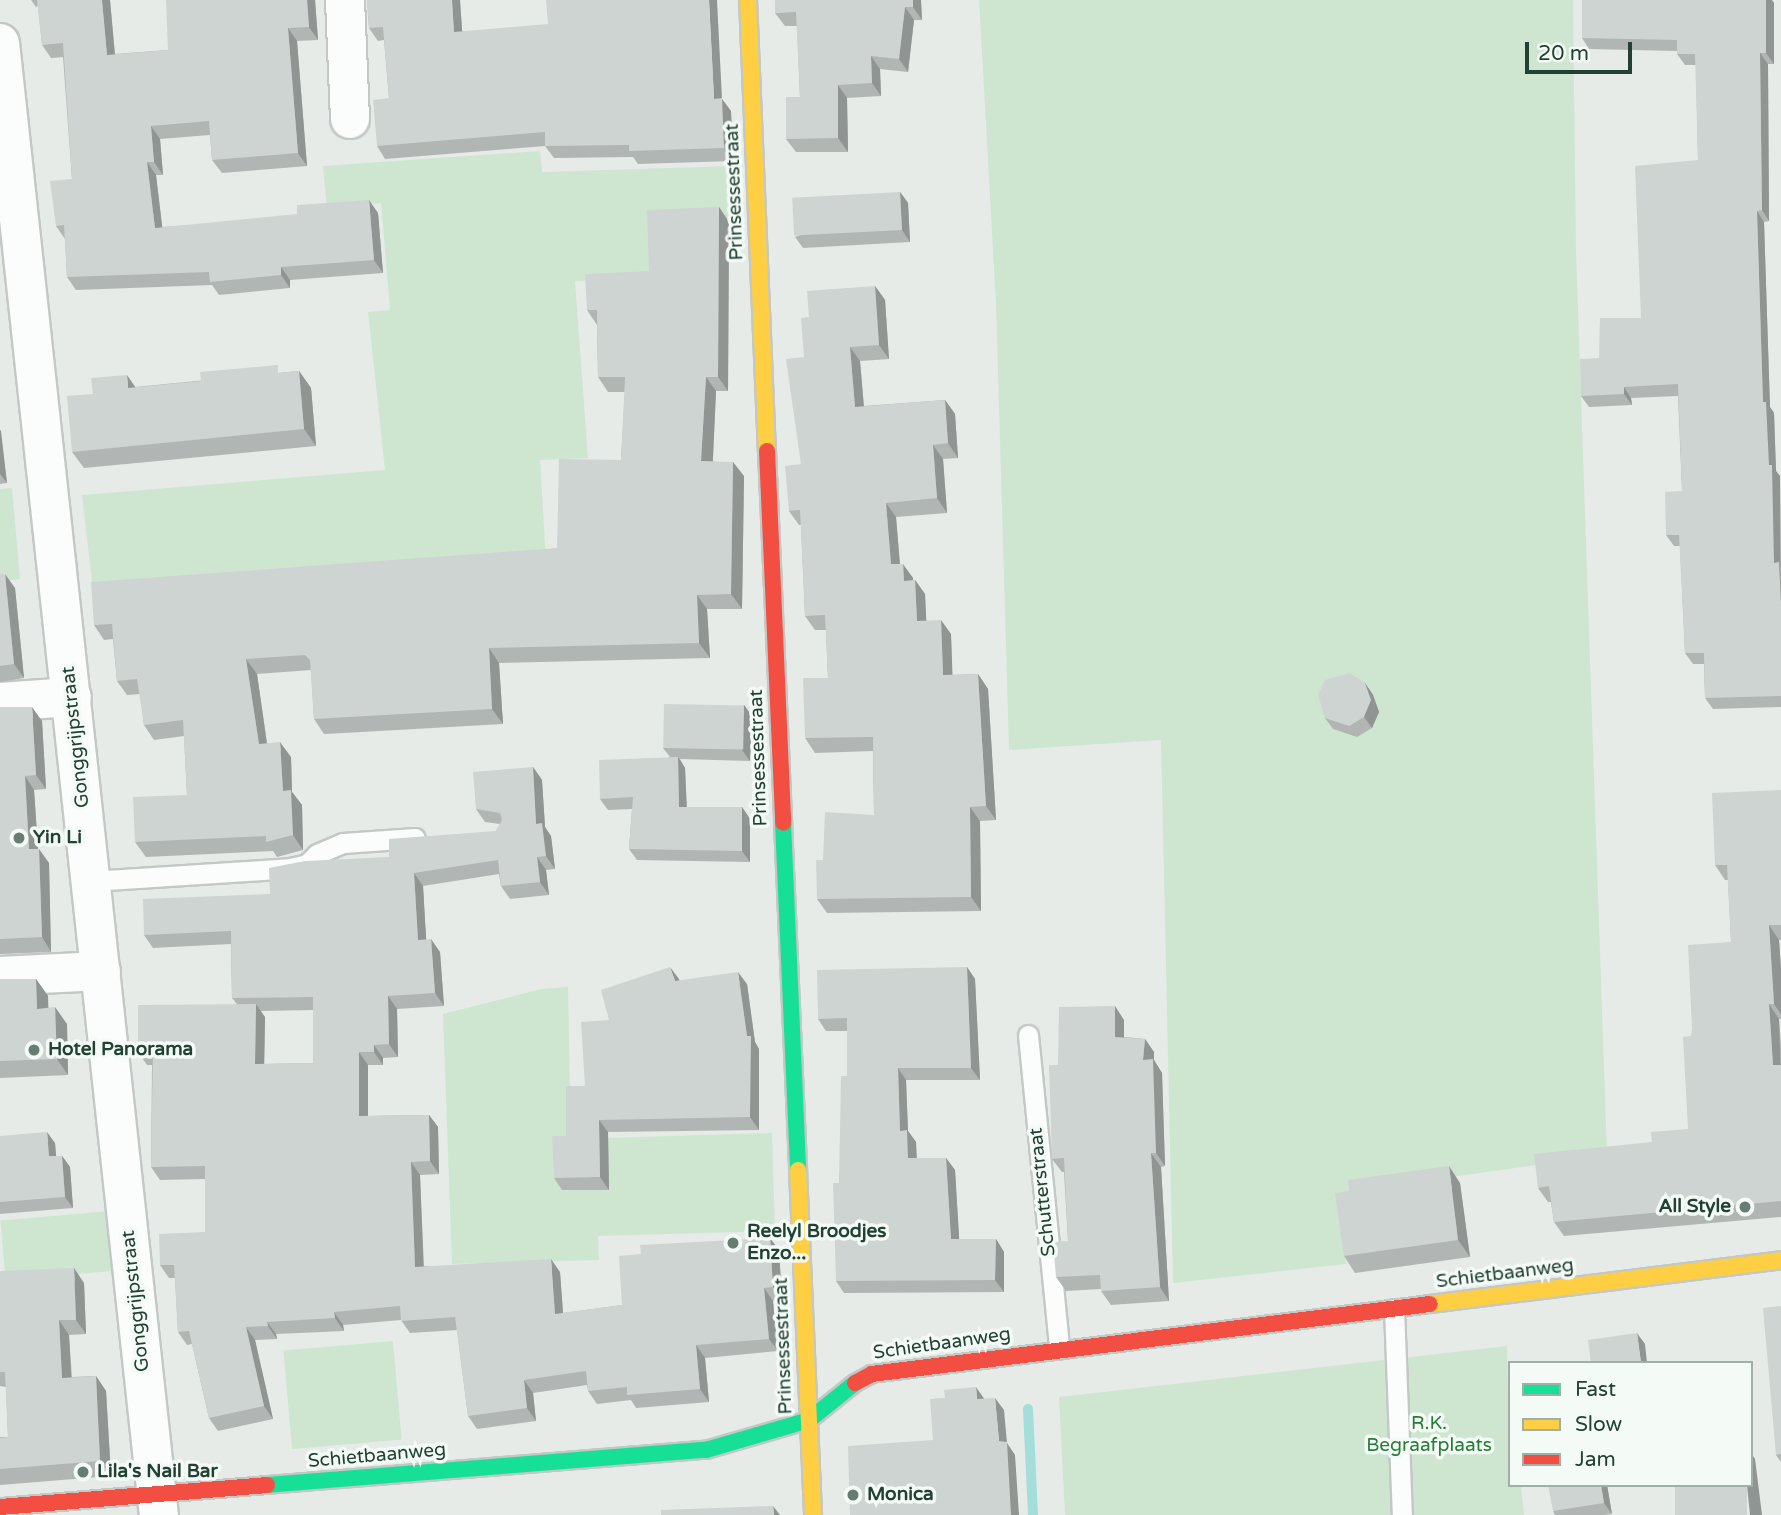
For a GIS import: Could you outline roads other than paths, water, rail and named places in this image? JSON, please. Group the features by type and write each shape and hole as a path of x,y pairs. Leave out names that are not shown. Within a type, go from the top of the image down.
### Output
{"street":[{"path":"345,0 350,119"},
{"name":"Prinsessestraat","path":"748,0 813,1515"},
{"name":"Gonggrijpstraat","path":"0,43 7,164 72,698 158,1506"},
{"path":"0,702 72,698"},
{"path":"0,976 101,971"},
{"name":"Schietbaanweg","path":"0,1507 158,1506 706,1450 808,1420 847,1387 872,1374 1059,1348 1781,1260"}],"lane":[{"path":"91,881 290,868 307,864 317,854 343,843 432,837"},
{"name":"Schutterstraat","path":"1028,1035 1059,1348"},
{"path":"1394,1309 1402,1515"}],"waterway":[{"path":"1028,1409 1033,1515"}],"place":[{"name":"Yin Li","path":"19,838"},
{"name":"Hotel Panorama","path":"34,1050"},
{"name":"All Style","path":"1745,1207"},
{"name":"Reelyl Broodjes Enzo...","path":"733,1243"},
{"name":"Lila's Nail Bar","path":"83,1472"},
{"name":"Monica","path":"853,1495"}],"park label":[{"name":"R.K. Begraafplaats","path":"1429,1435"}]}
